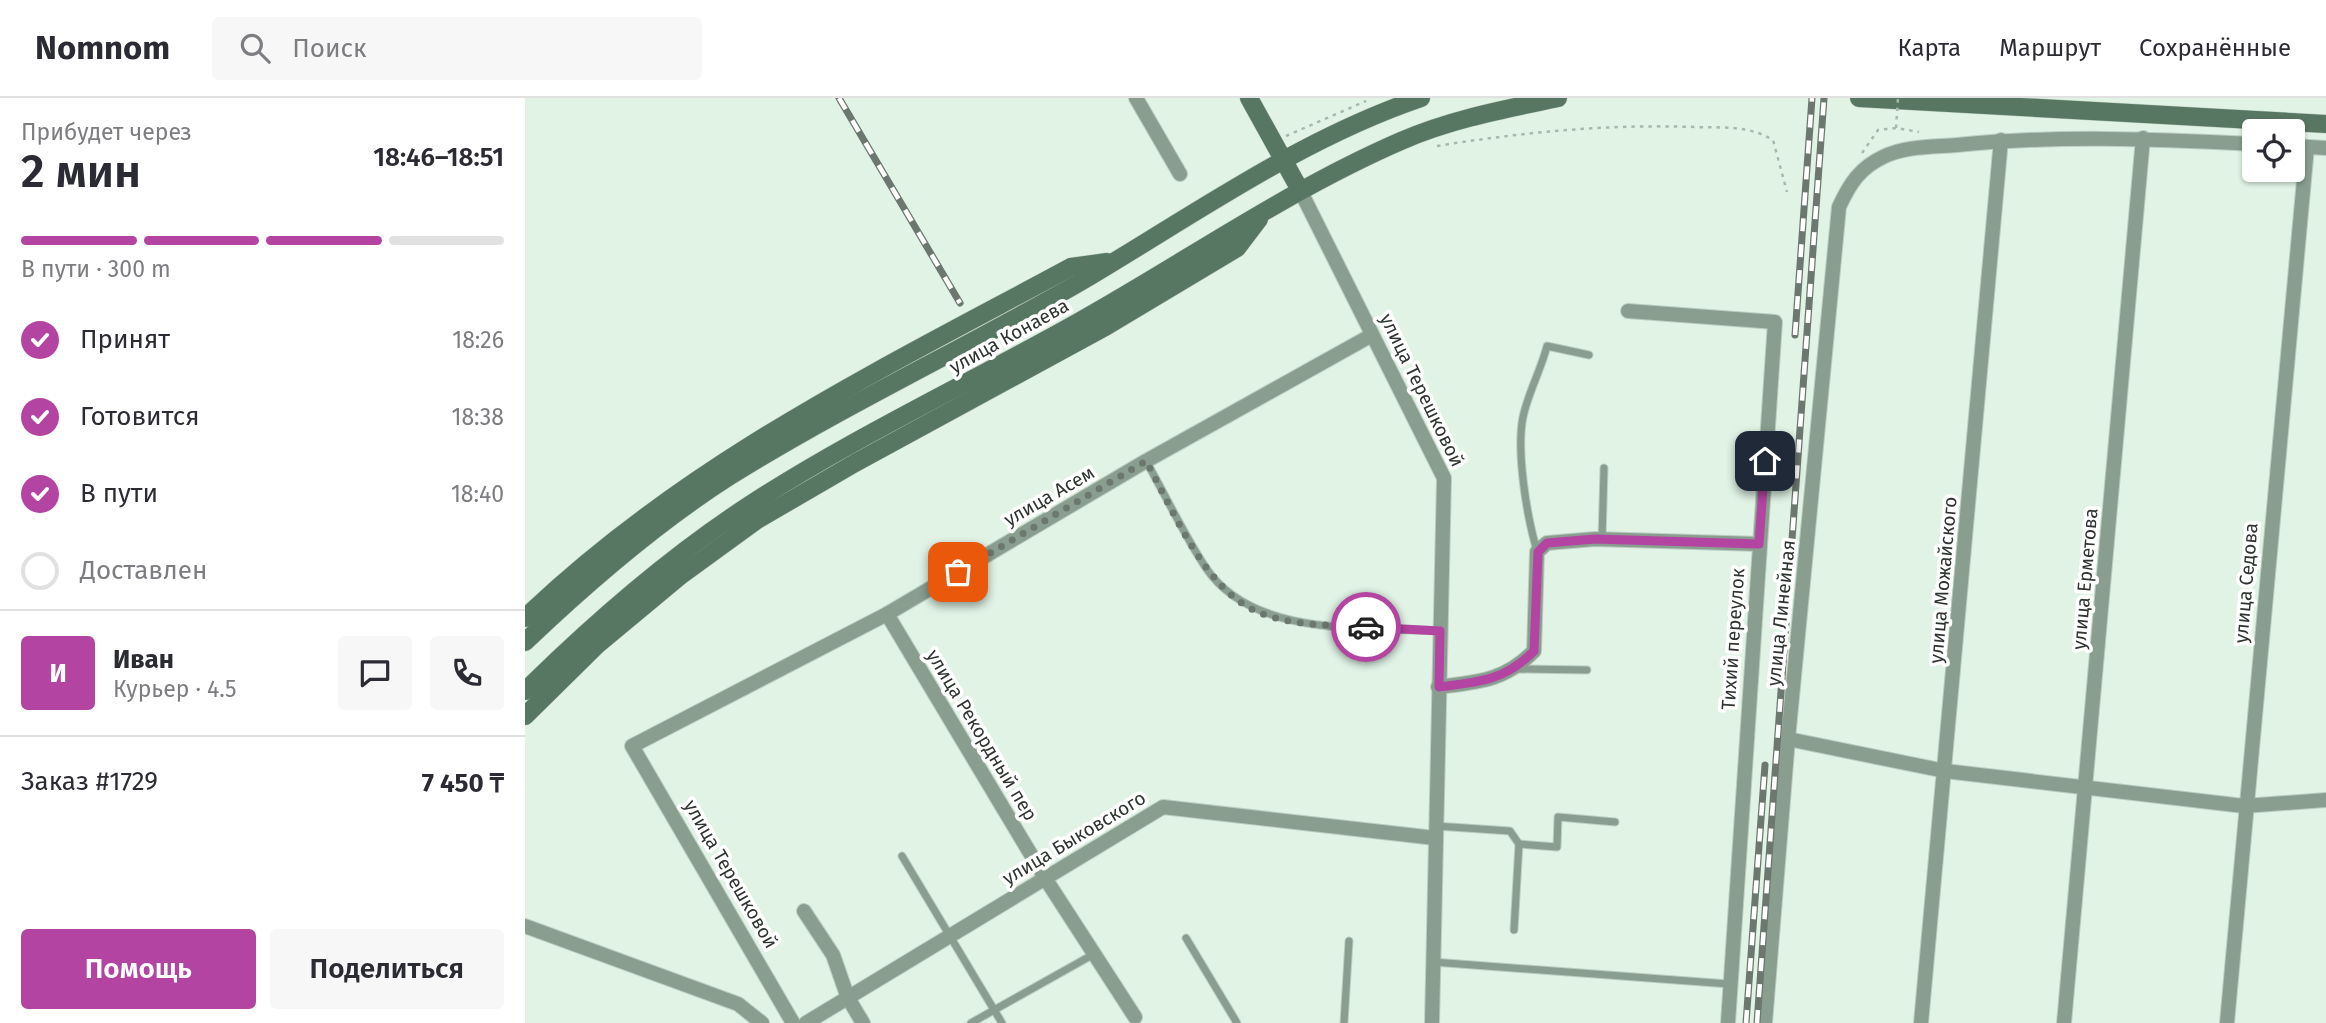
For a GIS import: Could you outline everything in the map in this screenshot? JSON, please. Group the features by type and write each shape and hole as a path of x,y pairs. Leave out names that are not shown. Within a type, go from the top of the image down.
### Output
{"main road":[{"name":"улица Терешковой","path":"1249,98 1300,190"},
{"name":"улица Конаева","path":"525,642 562,607 648,535 729,477 829,418 1114,261 1284,160 1393,108 1421,98"},
{"name":"улица Конаева","path":"525,691 585,632 669,562 748,506 847,447 1096,312 1300,190 1404,140 1479,115 1558,98"},
{"path":"1859,98 2326,124"},
{"path":"525,716 597,645 680,576 757,520 855,463 1105,327 1237,248 1265,211"},
{"path":"525,618 637,521 719,463 821,402 1071,267 1114,261"}],"street":[{"path":"1136,98 1180,174"},
{"path":"2001,140 2143,138 2242,143"},
{"name":"улица Ерметова","path":"2064,1023 2143,138"},
{"name":"улица Линейная","path":"1765,1023 1788,739 1839,207 1859,171 1886,155 2001,140"},
{"name":"улица Можайского","path":"1921,1023 2001,140"},
{"path":"2305,147 2326,148"},
{"name":"улица Седова","path":"2227,1023 2297,182"},
{"name":"улица Терешковой","path":"1300,190 1444,478 1432,1023"},
{"name":"Тихий переулок","path":"1628,311 1775,322 1728,1023"},
{"name":"улица Асем","path":"632,746 887,614 1146,461 1373,335"},
{"path":"1439,687 1482,681 1516,669 1534,651 1538,552 1547,543 1602,539 1759,544"},
{"name":"улица Рекордный пер","path":"887,614 1045,878 1135,1017"},
{"path":"1788,739 1945,771 2085,788 2244,806 2326,800"},
{"name":"улица Терешковой","path":"632,746 793,1023"},
{"name":"улица Быковского","path":"806,1023 1163,807 1435,832"},
{"path":"804,911 833,955 848,998 863,1023"},
{"path":"525,926 738,1004 762,1023"}],"lane":[{"path":"1538,552 1529,524 1523,465 1523,418 1547,346 1589,355"},
{"path":"1146,461 1207,570 1238,600 1260,612 1290,621 1440,631"},
{"path":"1602,539 1604,468"},
{"path":"1516,669 1587,670"},
{"path":"1518,844 1557,847 1558,817 1615,822"},
{"path":"1435,832 1510,831 1518,844 1514,930"},
{"path":"902,856 1002,1023"},
{"path":"1186,938 1237,1023"},
{"path":"1344,1023 1349,941"},
{"path":"971,1023 1094,954"},
{"path":"1433,962 1729,984"}],"path":[{"path":"1266,128 1275,125 1286,136 1373,98"},
{"path":"1896,128 1898,98"},
{"path":"1433,146 1538,130 1621,125 1755,129 1773,140 1787,192"}],"railway":[{"path":"839,98 960,303"},
{"path":"1795,335 1812,98"},
{"path":"1757,1023 1824,98"},
{"path":"1746,1023 1765,765"}],"way so far":[{"path":"958,572 1146,461 1207,570 1238,600 1260,612 1290,621 1366,627"}],"route":[{"path":"1366,627 1440,631 1439,687 1482,681 1516,669 1534,651 1538,552 1547,543 1595,539 1759,544 1765,461"}]}
